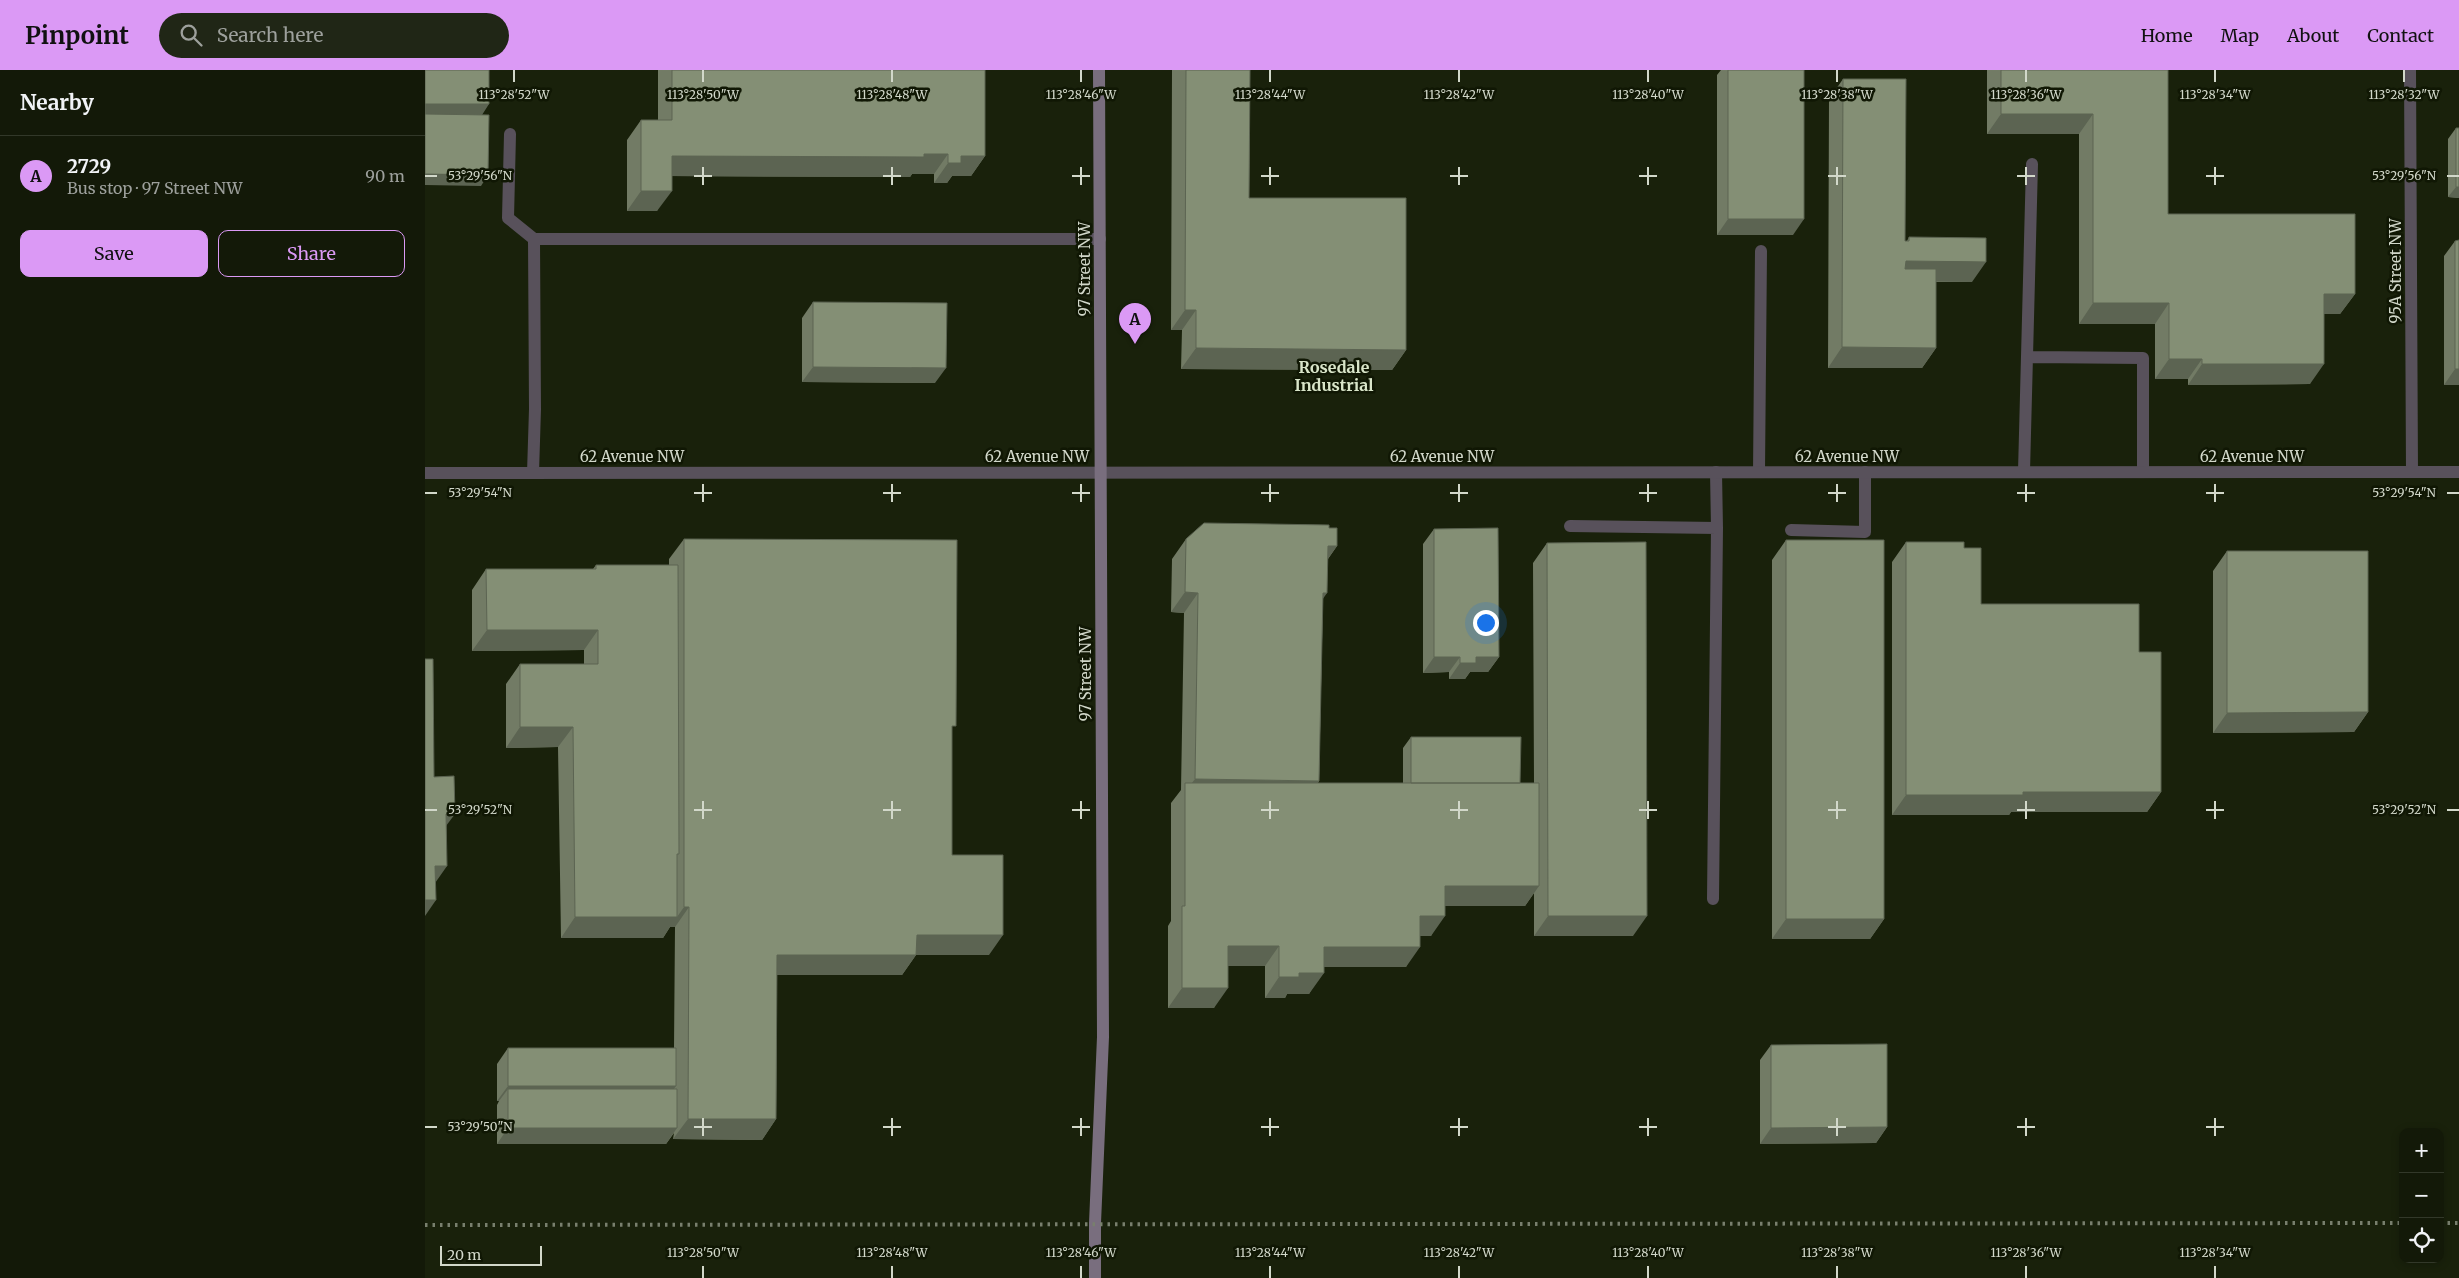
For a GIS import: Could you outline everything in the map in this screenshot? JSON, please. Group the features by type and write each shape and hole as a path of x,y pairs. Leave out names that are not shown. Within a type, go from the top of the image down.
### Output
{"street":[{"name":"97 Street NW","path":"1095,1278 1095,1223 1103,1037 1099,70"},
{"name":"95A Street NW","path":"2410,70 2412,472"},
{"path":"510,134 508,218 534,238 1100,239"},
{"path":"2024,472 2032,164"},
{"path":"533,472 535,409 534,238"},
{"path":"1759,472 1761,251"},
{"path":"2027,357 2143,358 2143,472"},
{"path":"1713,899 1716,472"},
{"path":"1791,530 1865,532 1865,472"},
{"name":"62 Avenue NW","path":"425,473 2459,472"},
{"path":"1570,526 1717,528"}],"building":[{"path":"425,70 489,70 489,104 425,104"},
{"path":"672,70 985,70 985,156 961,156 961,163 948,163 948,154 924,154 924,157 672,156 672,191 641,191 641,120 672,120"},
{"path":"1186,70 1250,70 1249,198 1406,198 1406,350 1196,348 1196,310 1185,310"},
{"path":"1728,70 1804,70 1804,219 1728,219"},
{"path":"2001,70 2168,70 2168,214 2355,214 2355,294 2324,294 2324,364 2202,364 2202,359 2169,359 2169,303 2093,303 2093,114 2001,114"},
{"path":"1843,79 1906,79 1905,241 1909,241 1909,237 1986,238 1986,262 1906,261 1905,269 1936,269 1936,348 1842,347"},
{"path":"425,114 489,115 488,175 425,174"},
{"path":"2456,128 2459,128 2459,187 2456,187"},
{"path":"2459,240 2459,369 2455,369 2455,241"},
{"path":"813,302 947,303 946,368 813,367"},
{"path":"1204,523 1329,525 1329,528 1337,528 1337,546 1328,546 1327,593 1323,593 1319,781 1195,779 1198,593 1185,592 1186,539"},
{"path":"1498,528 1499,657 1476,657 1476,663 1460,663 1460,657 1434,657 1434,529"},
{"path":"684,539 957,540 956,726 952,726 952,855 1003,855 1003,935 917,935 916,955 777,955 776,1119 688,1119 689,907 684,907"},
{"path":"1786,540 1884,540 1884,919 1786,919"},
{"path":"1646,542 1647,916 1548,916 1547,543"},
{"path":"1906,542 1964,542 1964,548 1981,548 1981,604 2139,604 2139,652 2161,652 2161,792 2023,792 2023,795 1906,795"},
{"path":"2227,551 2368,551 2368,712 2227,713"},
{"path":"596,565 678,565 679,854 677,854 677,917 575,917 573,727 520,727 520,664 598,664 598,630 487,630 486,569 596,569"},
{"path":"425,659 433,659 434,777 454,776 455,814 446,814 447,866 435,866 436,900 425,900"},
{"path":"1411,737 1521,737 1520,783 1411,783"},
{"path":"1185,783 1539,783 1539,886 1445,886 1445,916 1420,916 1420,947 1324,947 1324,973 1299,973 1299,977 1279,977 1279,946 1228,946 1228,988 1182,988 1182,906 1185,906"},
{"path":"1887,1044 1887,1127 1771,1128 1771,1045"},
{"path":"508,1048 676,1048 676,1086 508,1086"},
{"path":"508,1089 677,1089 677,1128 508,1128"}],"railway":[{"path":"425,1225 2399,1223"},
{"path":"2444,1223 2459,1223"}],"place":[{"name":"2729","path":"1135,344"}],"district":[{"name":"Rosedale Industrial","path":"1334,376"}]}
